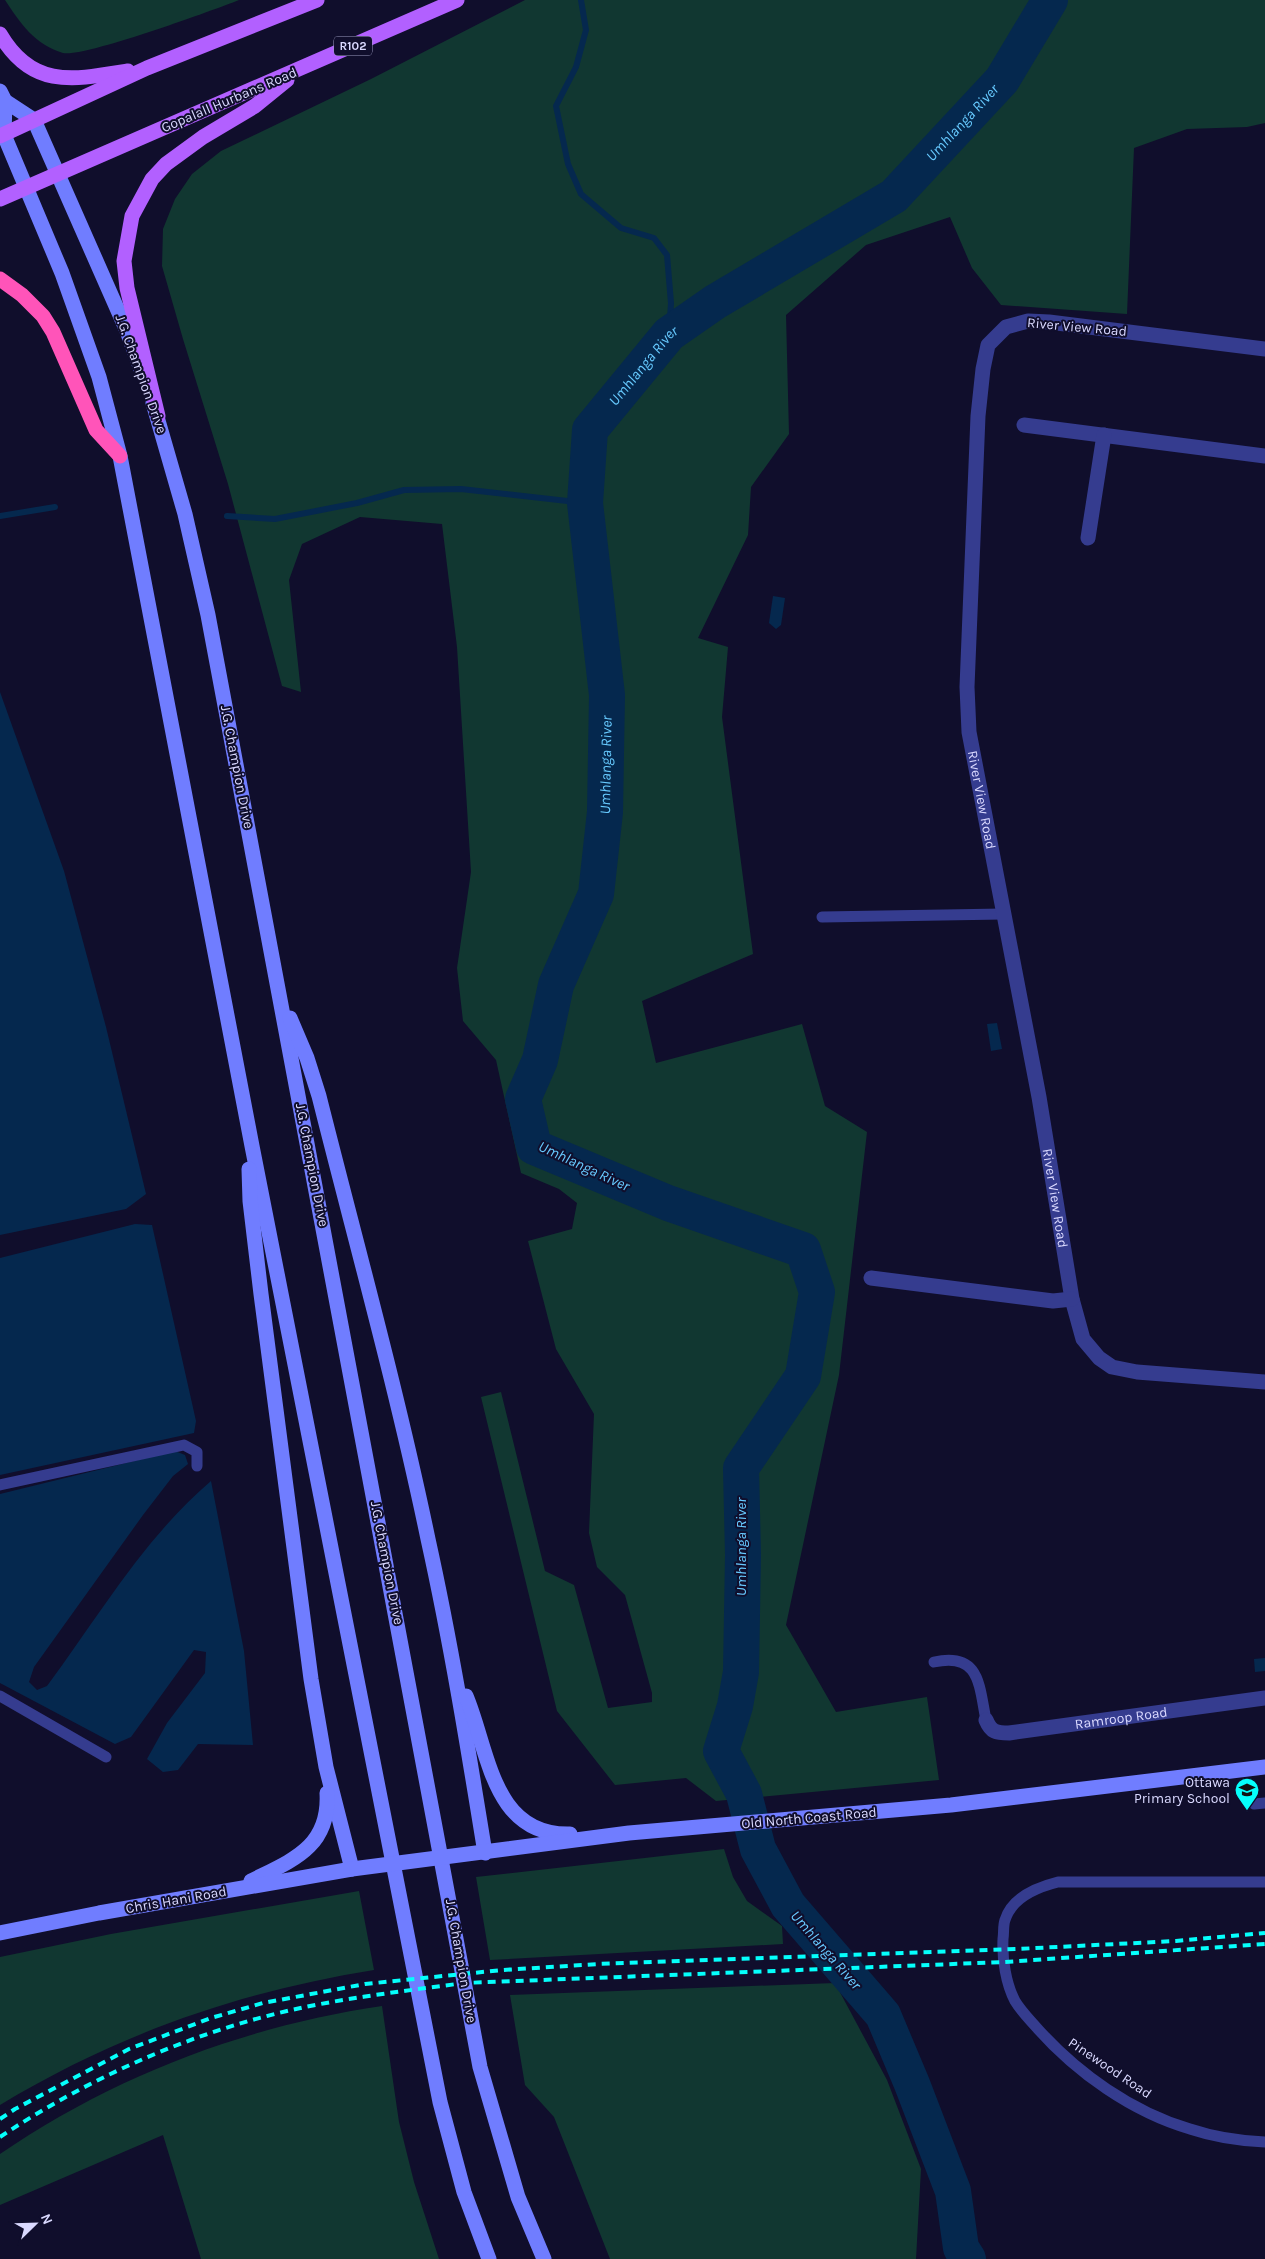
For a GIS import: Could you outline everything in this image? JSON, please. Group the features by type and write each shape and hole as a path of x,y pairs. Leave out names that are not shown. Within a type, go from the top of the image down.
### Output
{"highway":[{"path":"0,279 22,295 43,316 53,332 96,430 120,456"}],"main road":[{"path":"2,135 148,68 317,0"},
{"name":"Gopalall Hurbans Road","path":"0,199 296,72 457,0"},
{"path":"0,34 15,56 26,65 50,77 67,79 86,78 148,68"},
{"path":"158,416 127,288 124,261 132,216 152,179 166,164 204,137 255,106 296,72"}],"street":[{"path":"3,96 34,120"},
{"path":"3,96 2,135 27,187 62,273 99,377 120,456 252,1146 440,2102 464,2192 489,2259"},
{"name":"J.G. Champion Drive","path":"34,120 127,332 158,416 185,514 208,615 480,2067 518,2197 544,2259"},
{"name":"River View Road","path":"1265,348 1028,321 1006,328 988,345 983,369 978,416 967,717 1039,1097 1072,1299 1083,1340 1099,1358 1112,1367 1137,1372 1265,1382"},
{"path":"1024,425 1265,456"},
{"path":"1088,538 1104,435"},
{"path":"280,996 307,1058 324,1115 408,1448 453,1663 485,1853"},
{"path":"236,1889 282,1866 314,1844 324,1826 328,1803 326,1768 297,1580 250,1201 249,1170 252,1146"},
{"path":"871,1278 1053,1301 1072,1299"},
{"path":"453,1663 471,1706 497,1785 507,1805 517,1817 553,1834 629,1833"},
{"name":"Ramroop Road","path":"986,1720 989,1728 996,1733 1009,1734 1265,1698"},
{"name":"Old North Coast Road","path":"352,1869 629,1833 951,1805 1265,1767"},
{"path":"326,1768 352,1869"},
{"name":"Chris Hani Road","path":"0,1933 352,1869"}],"lane":[{"path":"284,13 303,0"},
{"path":"822,917 1004,914"},
{"path":"0,1485 184,1445 197,1452 197,1466"},
{"path":"934,1662 951,1658 963,1662 974,1670 986,1720"},
{"path":"0,1696 106,1758"},
{"name":"Pinewood Road","path":"1265,1882 1058,1882 1041,1886 1016,1903 1005,1919 1002,1950 1008,1982 1015,2002 1057,2050 1094,2078 1141,2109 1190,2129 1222,2137 1265,2142"}],"green space":[{"path":"5,0 239,0 120,41 75,53 63,53 44,45 36,39 16,17"},
{"path":"525,0 1265,0 1265,123 1247,127 1187,129 1134,148 1127,314 1001,305 972,268 950,217 866,245 786,315 789,434 751,487 748,535 698,638 728,647 722,717 753,954 642,1001 656,1063 802,1024 825,1106 867,1132 839,1375 786,1625 836,1712 927,1697 939,1780 716,1801 686,1778 615,1785 557,1711 481,1397 501,1392 545,1571 574,1585 608,1708 652,1702 652,1693 625,1595 597,1567 589,1533 594,1414 556,1349 528,1241 572,1229 577,1203 559,1189 521,1173 496,1060 463,1021 457,968 471,872 457,647 442,524 360,517 302,544 289,580 301,692 282,686 228,484 162,266 163,229 175,199 192,174 221,151 371,79"},
{"path":"724,1849 733,1877 747,1901 782,1926 783,1944 490,1960 476,1877"},
{"path":"359,1891 374,1970 275,1990 180,2019 89,2057 0,2105 0,1957 111,1934"},
{"path":"835,1983 887,2080 921,2169 916,2259 610,2259 554,2117 525,2085 510,1995"},
{"path":"382,2006 399,2122 414,2182 439,2259 201,2259 163,2135 0,2205 0,2154 44,2126 89,2101 135,2078 182,2058 231,2041 331,2015"}],"water":[{"path":"773,596 785,598 781,625 776,629 769,623"},
{"path":"0,692 64,871 106,1027 146,1194 126,1209 0,1235"},
{"path":"997,1023 1002,1049 991,1051 987,1024"},
{"path":"135,1224 152,1225 196,1421 194,1433 0,1475 0,1258"},
{"path":"175,1451 185,1455 188,1464 173,1476 143,1515 34,1667 29,1682 37,1690 47,1686 143,1552 164,1527 211,1481 244,1651 253,1745 198,1744 178,1770 163,1772 147,1759 167,1723 205,1673 206,1652 194,1650 131,1737 115,1744 0,1683 0,1494"},
{"path":"1265,1658 1265,1671 1255,1672 1254,1659"}],"waterway":[{"path":"581,0 586,30 576,67 556,106 568,164 581,194 621,228 654,238 667,255 671,303 669,334"},
{"name":"Umhlanga River","path":"968,2259 961,2248 953,2191 883,2015 788,1905 758,1849 744,1794 721,1751 735,1706 741,1672 743,1555 741,1468 803,1376 817,1292 803,1250 668,1203 534,1147 523,1099 540,1060 556,985 596,894 605,812 607,695 585,503 590,430 669,334 715,302 894,196 1002,80 1050,0"},
{"path":"227,516 275,519 357,503 404,490 461,489 585,503"},
{"path":"0,516 55,507"}],"railway":[{"path":"0,2119 15,2109 129,2049 211,2018 263,2003 365,1984 502,1970 598,1964 1017,1949 1176,1941 1265,1933"},
{"path":"0,2137 72,2093 149,2056 229,2027 269,2015 367,1996 464,1983 1005,1962 1265,1944"}],"place":[{"name":"Ottawa Primary School","path":"1247,1811"}]}
